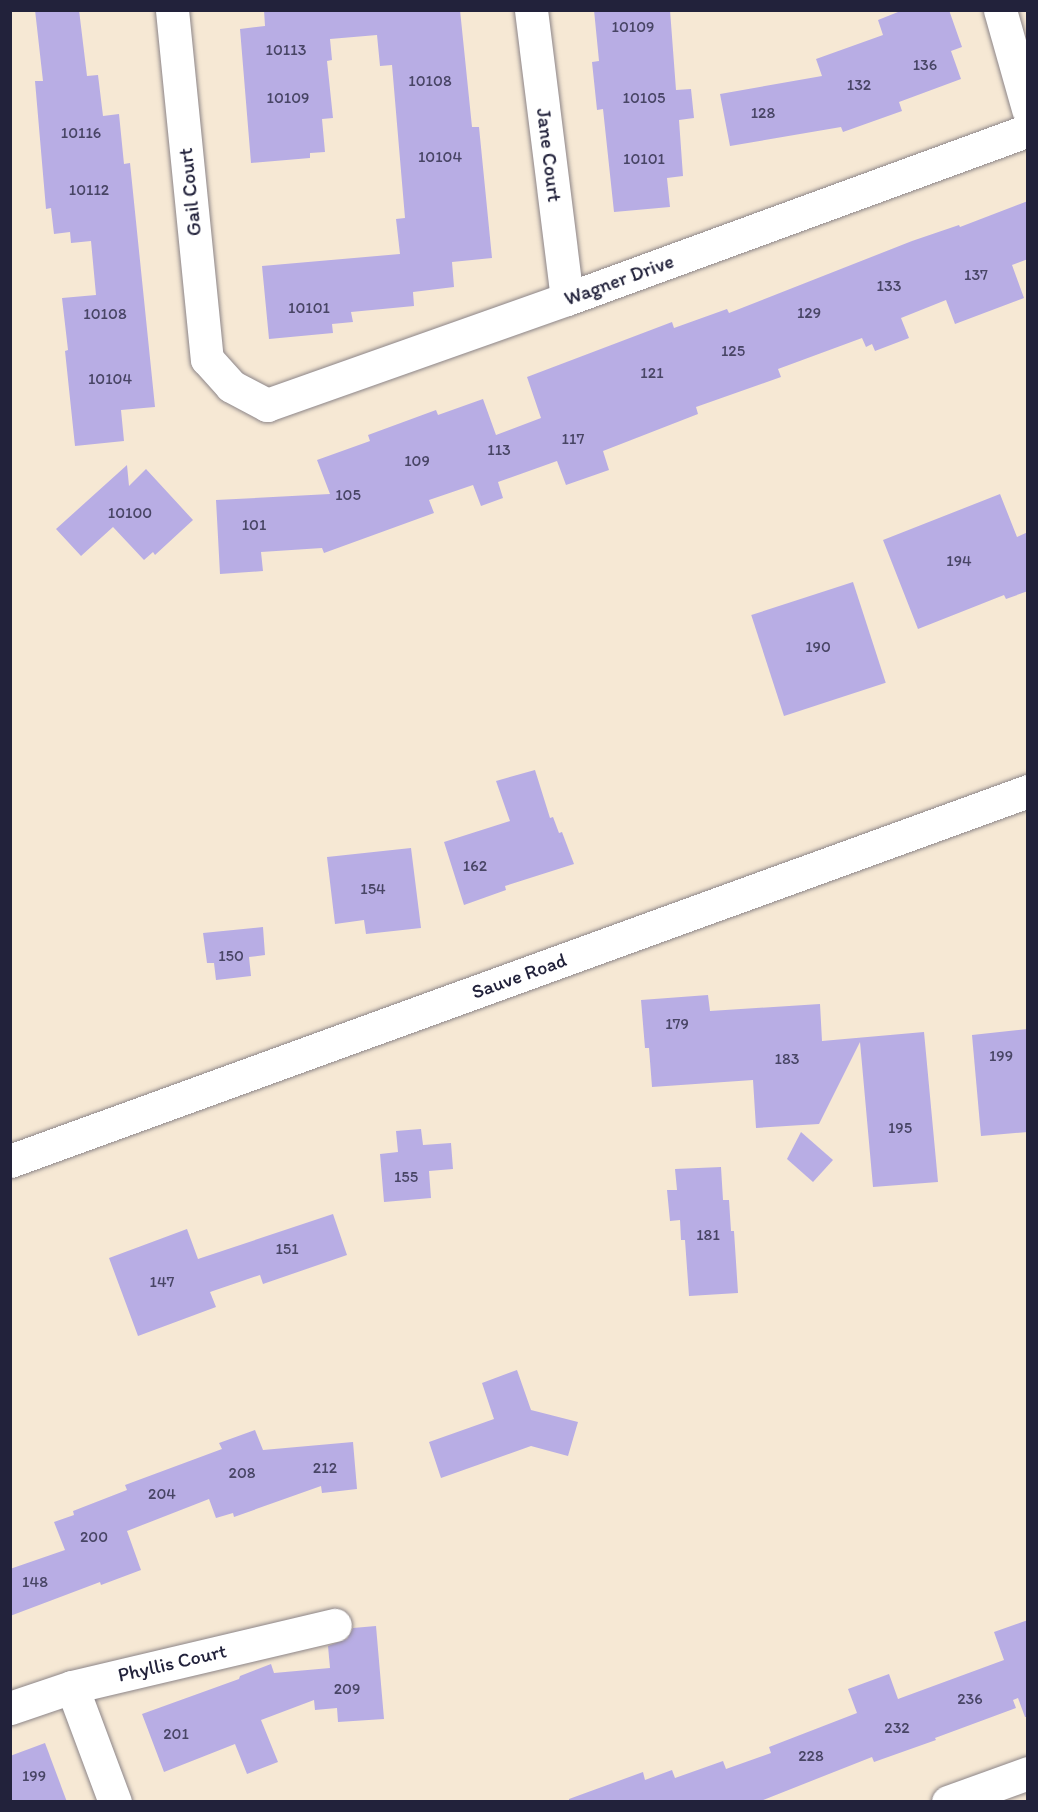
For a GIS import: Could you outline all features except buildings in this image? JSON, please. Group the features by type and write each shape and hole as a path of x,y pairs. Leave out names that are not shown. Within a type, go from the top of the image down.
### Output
{"street":[{"name":"Gail Court","path":"172,10 207,359 217,370"},
{"name":"Jane Court","path":"531,10 567,299"},
{"path":"1000,10 1028,109"},
{"name":"Wagner Drive","path":"217,370 231,386 267,405 567,299 1028,130"},
{"name":"Sauve Road","path":"10,1161 1028,791"},
{"name":"Phyllis Court","path":"10,1708 72,1687 335,1625"},
{"path":"72,1687 115,1802"},
{"path":"948,1802 1028,1773"}]}
